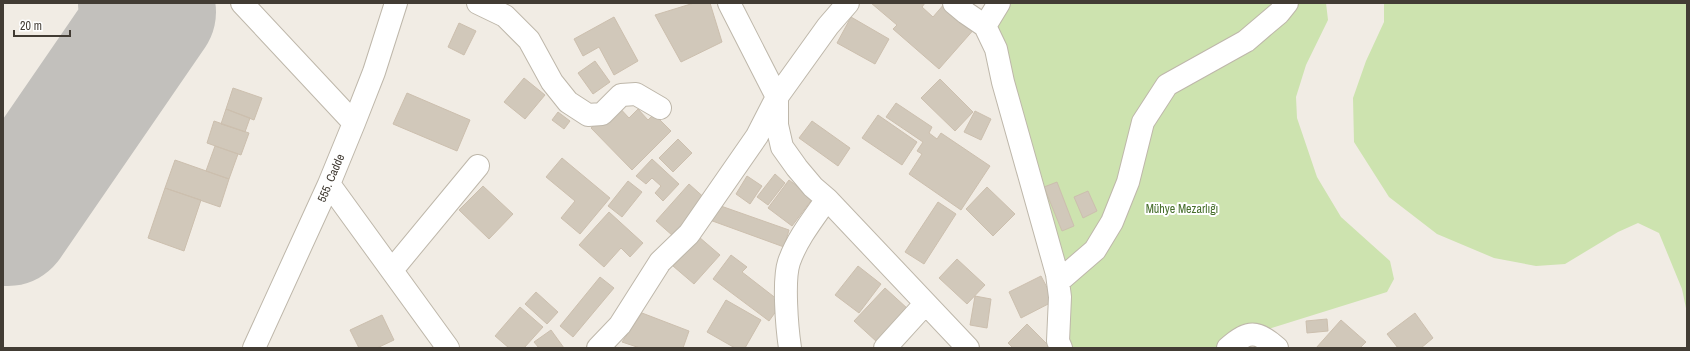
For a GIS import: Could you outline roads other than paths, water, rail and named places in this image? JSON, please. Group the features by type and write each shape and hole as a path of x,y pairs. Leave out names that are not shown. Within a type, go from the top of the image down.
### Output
{"street":[{"path":"242,3 354,123"},
{"name":"555. Cadde","path":"260,343 354,123 374,72 396,3"},
{"path":"478,3 505,16 529,40 552,82 568,102 588,115 602,114 621,95 636,94 660,108"},
{"path":"729,3 777,97 777,125 782,147 813,187 827,199 968,348"},
{"path":"598,348 620,325 660,262 689,234 724,186 757,136 777,97 828,26 848,3"},
{"path":"954,3 966,14 985,26 996,49 1003,82 1057,274 1060,297 1058,341 1061,348"},
{"path":"985,26 999,3"},
{"path":"1058,282 1095,250 1112,222 1128,182 1143,122 1167,85 1246,41 1279,13 1287,3"},
{"path":"392,270 478,166"},
{"path":"329,184 448,348"},
{"path":"790,348 786,290 788,264 798,241 827,199"},
{"path":"886,348 925,304"},
{"path":"1228,348 1238,339 1252,334 1265,338 1277,348"}],"park label":[{"name":"Mühye Mezarlığı","path":"1182,209"}]}
